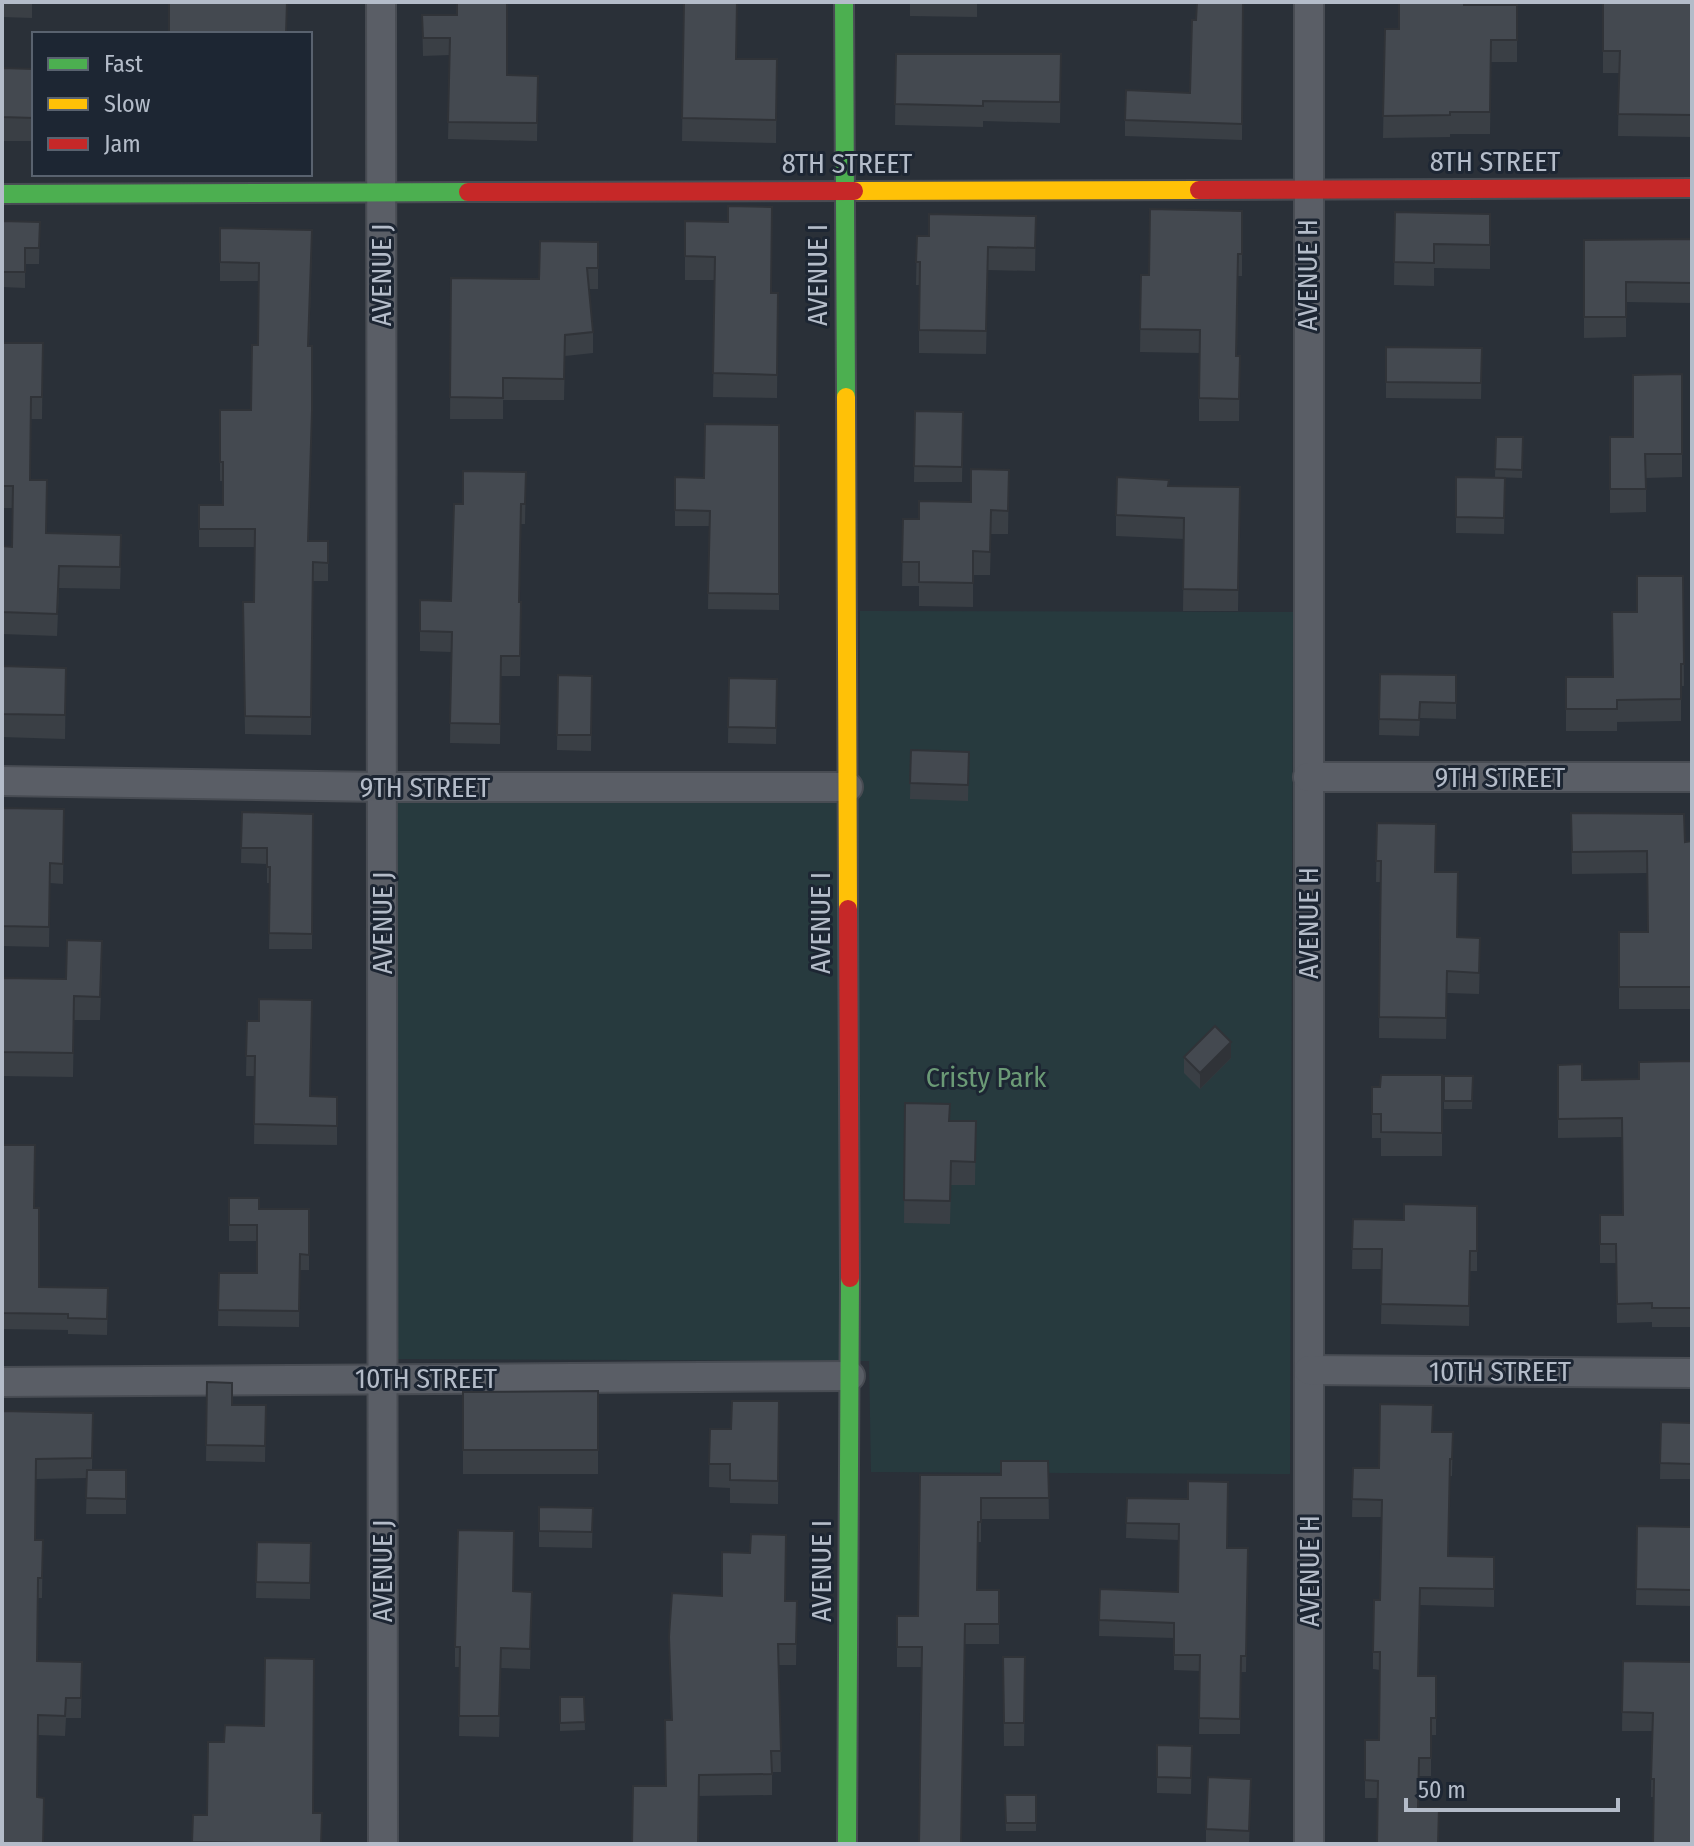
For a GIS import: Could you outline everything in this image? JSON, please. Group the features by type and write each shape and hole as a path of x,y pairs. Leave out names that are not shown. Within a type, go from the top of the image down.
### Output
{"street":[{"name":"AVENUE J","path":"381,2 383,1844"},
{"name":"AVENUE I","path":"844,2 850,1376 847,1844"},
{"name":"AVENUE H","path":"1309,2 1309,1844"},
{"name":"8TH STREET","path":"2,194 1692,188"},
{"name":"9TH STREET","path":"1308,777 1692,777"},
{"name":"9TH STREET","path":"2,781 382,787 848,787"},
{"name":"10TH STREET","path":"1309,1370 1692,1373"},
{"name":"10TH STREET","path":"2,1382 850,1376"}],"green space":[{"name":"Cristy Park","path":"860,611 1293,612 1290,1474 871,1472 869,1361 397,1359 397,801 859,799"}],"building":[{"path":"169,2 287,2 286,32 169,32"},
{"path":"457,2 507,2 507,75 538,76 537,123 448,122 450,38 423,38 422,15 457,15"},
{"path":"684,2 737,2 736,59 777,59 776,120 682,118"},
{"path":"1197,2 1243,2 1242,124 1125,120 1126,90 1190,93 1192,20 1196,20"},
{"path":"1399,2 1517,5 1517,40 1491,40 1490,112 1383,116 1385,29 1399,29"},
{"path":"1603,2 1692,2 1692,115 1618,114 1620,51 1603,51"},
{"path":"896,54 1061,54 1060,102 983,101 983,106 895,104"},
{"path":"2,68 32,69 32,118 2,117"},
{"path":"728,206 772,207 771,293 778,293 777,375 713,373 715,257 685,256 685,221 728,222"},
{"path":"1150,209 1242,211 1236,356 1240,356 1239,399 1199,398 1200,330 1140,329 1141,275 1149,275"},
{"path":"1395,212 1490,214 1490,245 1434,244 1434,263 1394,262"},
{"path":"929,214 1036,216 1035,248 988,247 986,331 919,330 920,262 916,262 917,236 929,236"},
{"path":"2,221 40,222 39,248 25,248 25,272 2,272"},
{"path":"220,228 312,230 308,346 312,346 312,411 308,541 328,541 328,563 313,562 311,717 245,716 243,602 254,602 255,529 199,529 199,505 223,505 220,410 251,410 252,345 258,345 259,263 220,262"},
{"path":"1692,239 1692,283 1626,282 1626,317 1584,317 1584,240"},
{"path":"540,241 598,242 598,268 587,268 593,332 565,335 564,379 503,378 503,398 450,397 451,278 539,279"},
{"path":"2,343 43,343 42,397 31,397 30,480 47,480 46,533 121,535 120,567 59,566 57,614 2,612 2,546 12,547 13,486 2,486"},
{"path":"1386,347 1482,348 1481,383 1386,382"},
{"path":"1682,374 1682,454 1645,454 1646,489 1610,489 1610,437 1633,437 1633,375"},
{"path":"915,411 963,412 962,467 914,466"},
{"path":"705,424 779,425 779,594 708,593 710,511 675,510 675,477 704,478"},
{"path":"1496,437 1523,437 1522,470 1495,469"},
{"path":"971,469 1009,470 1008,511 991,510 990,552 973,551 973,583 919,582 919,562 902,562 903,519 919,519 919,501 971,502"},
{"path":"463,471 526,472 525,504 521,504 520,656 501,656 500,724 450,723 452,632 420,631 420,600 451,601 454,504 463,504"},
{"path":"1117,477 1169,480 1168,486 1240,487 1238,590 1183,589 1184,518 1116,515"},
{"path":"1456,477 1505,478 1504,518 1456,517"},
{"path":"1637,576 1683,576 1684,664 1681,664 1681,699 1617,700 1617,709 1566,709 1566,677 1613,677 1612,612 1637,612"},
{"path":"2,666 66,668 65,715 2,714"},
{"path":"1380,674 1456,675 1456,703 1420,702 1419,720 1379,719"},
{"path":"558,675 592,676 591,735 557,735"},
{"path":"729,678 777,679 776,728 728,727"},
{"path":"911,750 969,752 968,785 910,783"},
{"path":"2,808 64,809 63,864 50,863 49,927 2,926"},
{"path":"242,812 313,814 312,934 269,933 270,867 267,867 267,848 241,848"},
{"path":"1571,813 1684,814 1685,842 1692,841 1692,987 1619,987 1619,932 1648,932 1647,851 1572,852"},
{"path":"1377,823 1436,824 1435,872 1458,872 1457,937 1480,938 1479,973 1447,971 1446,1018 1379,1017 1381,861 1376,861"},
{"path":"67,940 102,941 100,997 74,996 73,1053 2,1052 2,978 66,979"},
{"path":"259,999 312,1000 310,1096 337,1097 337,1126 254,1124 255,1056 246,1056 247,1021 259,1021"},
{"path":"1215,1026 1231,1042 1200,1073 1184,1057"},
{"path":"1692,1061 1692,1308 1652,1308 1652,1303 1617,1304 1616,1244 1600,1244 1600,1215 1623,1215 1622,1118 1558,1119 1558,1065 1582,1064 1582,1080 1639,1079 1639,1062"},
{"path":"1381,1075 1442,1075 1442,1133 1381,1132 1381,1114 1372,1114 1372,1087 1380,1087"},
{"path":"1444,1076 1473,1076 1472,1101 1444,1101"},
{"path":"905,1103 950,1104 949,1121 976,1121 975,1162 951,1161 950,1201 904,1200"},
{"path":"2,1145 35,1145 34,1208 39,1208 39,1287 108,1288 107,1319 68,1318 68,1314 2,1313"},
{"path":"229,1198 259,1198 259,1209 309,1209 309,1255 300,1254 299,1311 218,1310 219,1273 257,1273 257,1225 229,1225"},
{"path":"1404,1204 1477,1206 1477,1251 1470,1251 1469,1306 1381,1304 1382,1249 1352,1249 1353,1219 1404,1220"},
{"path":"207,1382 232,1383 232,1405 266,1405 265,1446 206,1445"},
{"path":"598,1391 598,1450 463,1450 463,1392"},
{"path":"732,1401 779,1401 778,1481 730,1480 730,1464 709,1464 710,1429 731,1429"},
{"path":"1380,1404 1433,1405 1432,1432 1453,1432 1448,1556 1494,1557 1494,1589 1420,1588 1418,1676 1436,1676 1436,1718 1431,1718 1431,1758 1419,1758 1418,1808 1439,1808 1438,1844 1377,1844 1378,1781 1365,1780 1365,1740 1379,1740 1380,1652 1373,1652 1374,1600 1380,1600 1382,1500 1352,1499 1353,1468 1379,1468"},
{"path":"2,1411 93,1413 92,1458 36,1459 35,1540 43,1540 42,1578 38,1578 37,1661 82,1662 81,1698 66,1698 65,1716 38,1715 37,1797 44,1798 43,1844 2,1844"},
{"path":"1661,1422 1692,1423 1692,1464 1660,1463"},
{"path":"1001,1461 1048,1461 1049,1498 981,1498 977,1590 999,1590 999,1624 965,1624 961,1844 919,1844 922,1647 897,1647 897,1616 918,1616 920,1475 1001,1475"},
{"path":"87,1470 126,1470 126,1499 86,1498"},
{"path":"1188,1481 1228,1482 1227,1548 1248,1548 1246,1656 1241,1656 1240,1719 1199,1718 1200,1655 1174,1655 1174,1623 1099,1620 1100,1589 1178,1592 1179,1524 1126,1523 1127,1498 1188,1499"},
{"path":"539,1507 593,1508 592,1532 539,1531"},
{"path":"1637,1526 1692,1527 1692,1590 1636,1589"},
{"path":"458,1530 514,1531 513,1591 532,1592 530,1649 501,1648 499,1716 459,1716 460,1647 455,1647"},
{"path":"751,1534 786,1535 785,1601 797,1601 796,1644 778,1644 781,1751 771,1751 772,1774 699,1775 698,1843 632,1844 633,1786 666,1786 665,1720 672,1720 669,1637 672,1593 722,1596 722,1552 750,1553"},
{"path":"257,1542 311,1543 310,1583 256,1582"},
{"path":"1003,1657 1025,1657 1024,1723 1004,1723"},
{"path":"265,1658 314,1659 313,1813 322,1813 321,1844 192,1842 193,1815 207,1815 208,1742 224,1742 225,1725 264,1726"},
{"path":"1623,1661 1692,1662 1692,1844 1653,1844 1653,1713 1622,1712"},
{"path":"560,1697 584,1697 585,1722 560,1723"},
{"path":"1157,1745 1192,1746 1191,1778 1157,1777"},
{"path":"1208,1777 1251,1779 1249,1831 1206,1829"},
{"path":"1005,1795 1036,1795 1036,1823 1006,1823"}],"traffic: fast":[{"path":"844,2 846,397"},
{"path":"2,194 468,192"},
{"path":"847,1844 850,1278"}],"traffic: slow":[{"path":"854,191 1199,190"},
{"path":"846,397 848,909"}],"traffic: jam":[{"path":"1199,190 1692,188"},
{"path":"468,192 854,191"},
{"path":"848,909 850,1278"}]}
